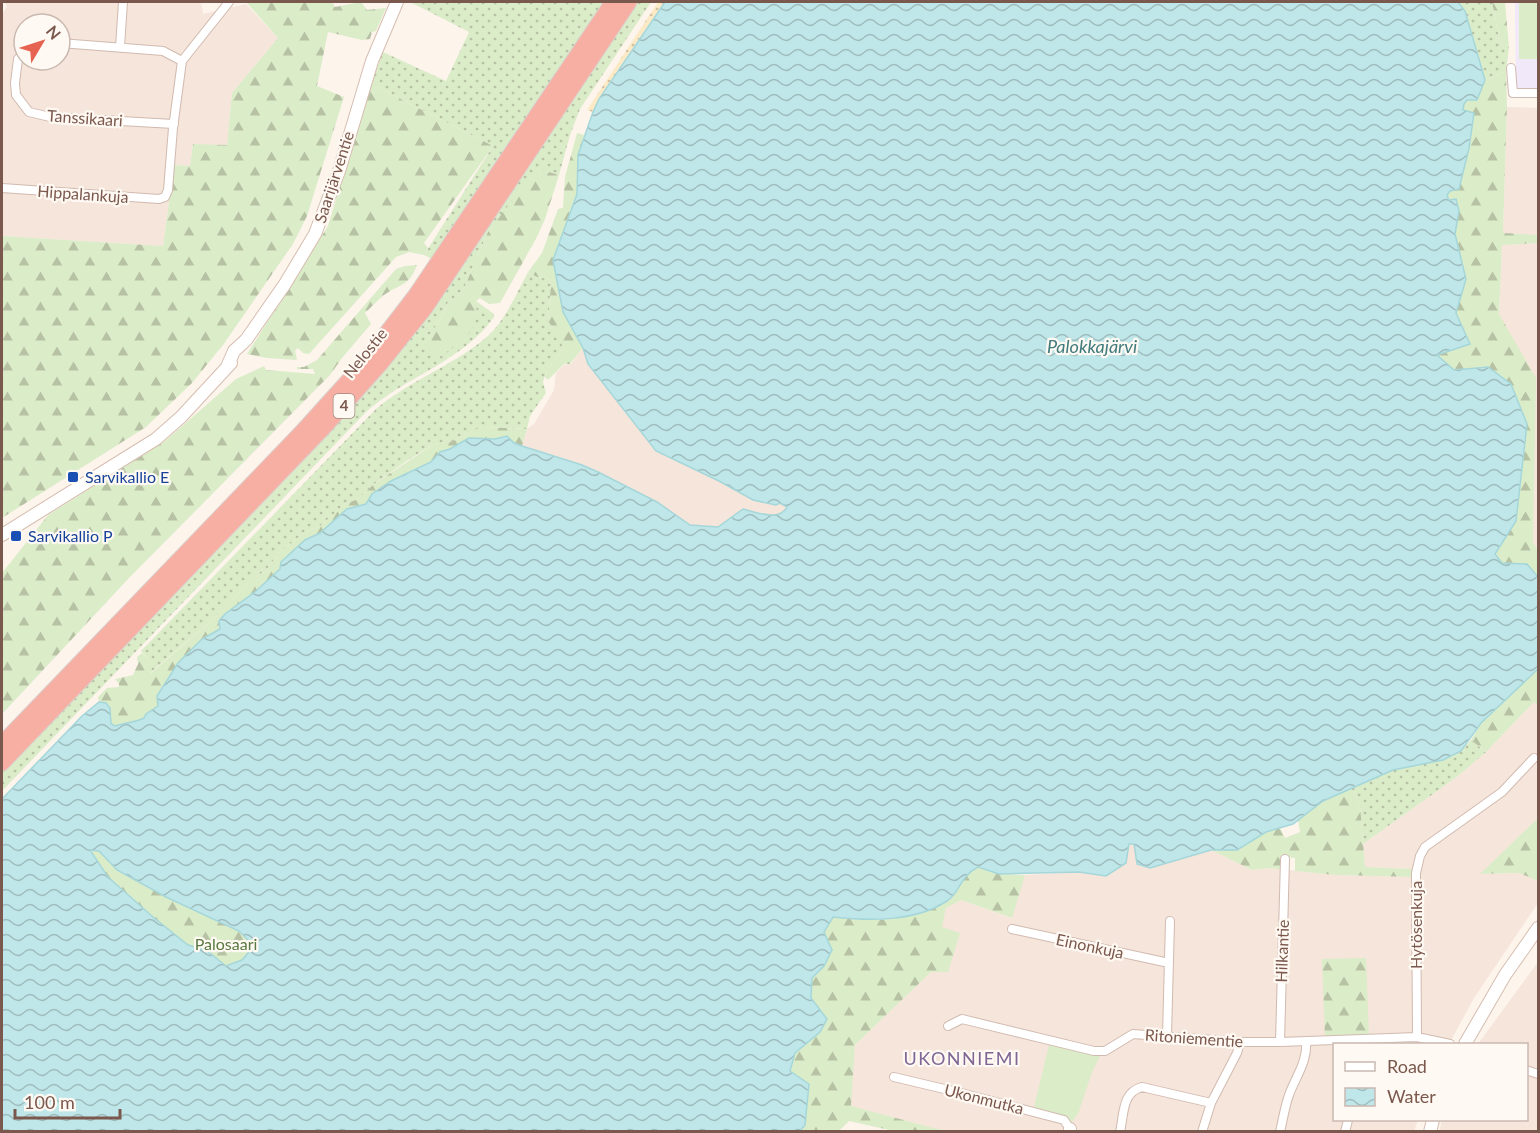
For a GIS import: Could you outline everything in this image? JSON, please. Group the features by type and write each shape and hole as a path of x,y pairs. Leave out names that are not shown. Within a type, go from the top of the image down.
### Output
{"highway":[{"name":"Nelostie","path":"2,744 302,432 359,369 416,296 613,2"},
{"name":"Nelostie","path":"2,763 333,418 381,363 425,308 629,2"}],"main road":[{"name":"Saarijärventie","path":"2,535 156,439 181,417 227,367 234,351 246,340 302,258 323,216 339,171 368,71 397,2"},
{"path":"1465,1043 1505,975 1539,928"}],"street":[{"path":"120,47 123,2"},
{"path":"174,124 182,61 229,2"},
{"path":"72,44 163,51 182,61"},
{"path":"1511,68 1513,93 1539,93"},
{"name":"Tanssikaari","path":"16,72 16,95 29,112 50,117 174,124"},
{"name":"Hippalankuja","path":"2,188 159,199 165,196 168,190 174,124"},
{"name":"Hytösenkuja","path":"1417,1037 1416,873 1420,856 1432,840 1502,792 1534,758"},
{"name":"Hilkantie","path":"1280,1042 1285,859"},
{"path":"1167,1036 1170,921"},
{"name":"Einonkuja","path":"1012,929 1169,963"},
{"name":"Ritoniementie","path":"948,1026 962,1019 1094,1051 1105,1051 1133,1034 1240,1042 1353,1042 1417,1037 1445,1043"},
{"path":"1280,1131 1289,1096 1303,1065 1307,1050 1306,1041"},
{"path":"1202,1131 1211,1103 1237,1053 1240,1042"},
{"name":"Ukonmutka","path":"894,1077 961,1092 1064,1120 1070,1130"},
{"path":"1120,1131 1127,1095 1133,1089 1142,1087 1211,1103"}],"shaded area":[{"path":"5,2 201,2 203,14 246,4 278,38 232,93 227,146 193,144 190,166 174,165 163,246 2,236 2,14 7,7"},
{"path":"1515,2 1538,2 1538,91 1516,91"},
{"path":"1507,107 1538,108 1538,235 1503,234"},
{"path":"1538,243 1538,551 1533,542 1499,314 1502,245"},
{"path":"583,348 588,365 719,481 753,500 780,503 787,507 784,512 777,516 743,509 718,527 690,525 657,502 598,472 522,446 527,429 534,424 554,390 556,373 564,365 571,364"},
{"path":"1534,702 1538,706 1538,818 1481,874 1519,873 1538,881 1538,903 1474,998 1450,1043 1333,1043 1333,1121 1418,1121 1414,1131 945,1131 850,1106 855,1045 931,972 946,908 961,900 1011,918 1025,875 1079,872 1106,876 1129,844 1134,844 1150,868 1211,850 1252,870 1269,868 1336,875 1413,877 1413,869 1365,867 1363,844 1458,776 1486,752"},
{"path":"1538,962 1538,1131 1439,1132 1442,1121 1528,1121 1528,1043 1479,1043"}],"green space":[{"path":"246,2 332,2 335,7 361,2 367,10 386,8 370,39 362,40 328,32 317,86 344,97 307,216 293,244 223,345 192,383 146,427 2,518 2,236 163,246 174,165 190,166 193,144 227,145 232,93 278,38"},
{"path":"410,2 605,2 432,259 424,255 493,146 371,84 383,52 446,81 469,32"},
{"path":"637,2 651,2 580,109 559,175 542,170 488,232 465,286 459,295 448,302 444,313 425,343 476,301 494,314 494,317 481,332 451,357 399,388 367,411 2,791 2,773 275,488 486,230"},
{"path":"1458,2 1492,2 1499,38 1504,48 1509,48 1506,71 1485,80 1465,11"},
{"path":"1492,2 1505,2 1509,48 1504,48 1499,38"},
{"path":"1519,2 1538,2 1538,59 1519,59"},
{"path":"1506,71 1503,233 1538,235 1538,243 1502,245 1499,314 1536,378 1533,542 1538,551 1538,577 1527,564 1501,563 1495,554 1516,521 1488,367 1454,370 1437,355 1469,344 1456,313 1466,279 1455,234 1459,211 1447,195 1450,191 1469,112 1463,110 1464,104 1467,100 1477,100 1485,80"},
{"path":"371,84 493,146 424,243 428,248 424,255 409,252 396,257 309,354 303,353 298,348 295,351 297,360 247,354 328,226"},
{"path":"577,133 584,135 578,155 577,194 553,260 563,312 583,348 570,364 564,364 548,380 545,377 547,370 563,349 560,338 548,321 551,283 548,279 528,272 542,253 558,209 563,208 565,177"},
{"path":"542,170 559,175 537,237 500,303 489,304 480,298 476,301 475,321 472,328 461,341 438,358 425,343 444,313 448,302 459,295 465,286 488,232 526,182"},
{"path":"417,265 405,283 384,295 365,313 371,324 330,375 129,578 2,714 2,573 48,515 165,441 236,379 264,366 266,370 315,374 313,369 297,369 297,367 304,367 317,360 396,269"},
{"path":"528,272 548,279 551,283 548,321 561,338 563,349 547,370 543,382 546,393 530,416 527,429 481,427 453,441 434,444 408,460 374,484 358,499 345,504 319,527 305,532 279,553 267,569 248,583 217,616 150,673 149,660 141,651 376,409 404,389 463,355 489,335 506,313"},
{"path":"481,427 527,429 522,446 514,443 507,436 495,439 469,438 440,452 431,462 391,481 372,494 366,504 346,509 320,533 305,540 281,562 280,569 220,629 202,639 157,696 158,706 146,714 145,718 115,726 111,724 106,703 99,702 98,697 107,688 119,687 115,679 133,675 138,664 137,657 142,653 149,660 151,673 217,616 248,583 267,569 279,553 305,532 319,527 345,504 358,499 374,484 434,444 453,441"},
{"path":"1538,669 1538,706 1534,702 1486,752 1471,740 1481,723"},
{"path":"1471,740 1486,752 1458,776 1363,844 1360,805 1351,788 1395,769 1445,758 1463,748"},
{"path":"1351,788 1360,805 1365,867 1414,869 1413,877 1336,875 1295,871 1295,858 1287,857 1286,870 1269,868 1252,870 1211,850 1237,850 1266,832 1280,828 1285,838 1300,832 1298,820 1323,801"},
{"path":"1538,818 1538,881 1519,873 1480,874"},
{"name":"Palosaari","path":"90,849 99,851 117,870 166,897 240,931 254,945 242,960 226,966 206,950 188,945 108,877"},
{"path":"978,867 999,874 1025,875 1012,918 961,900 946,908 942,927 960,933 948,972 931,972 855,1045 851,1106 945,1131 894,1131 849,1121 839,1131 800,1131 805,1125 790,1071 795,1053 819,1032 811,998 812,978 824,966 824,932 833,917 877,920 921,913 951,898 967,875"},
{"path":"1366,958 1369,1037 1325,1038 1322,959"},
{"path":"1049,1045 1100,1056 1092,1072 1078,1114 1071,1123 1066,1117 1034,1107"}],"sand":[{"path":"658,2 665,2 599,99 593,112 587,110"}],"water":[{"name":"Palokkajärvi","path":"665,2 1458,2 1465,11 1485,80 1477,100 1467,100 1464,104 1463,110 1474,113 1469,148 1459,189 1450,191 1447,195 1449,200 1456,199 1459,211 1455,234 1466,279 1456,313 1470,344 1437,355 1454,370 1488,367 1511,384 1527,424 1516,521 1495,554 1502,563 1527,564 1538,577 1538,669 1481,723 1461,751 1443,760 1393,770 1323,801 1293,824 1266,832 1237,850 1211,850 1150,868 1137,864 1134,844 1129,844 1126,863 1106,876 1079,872 999,874 978,867 967,875 951,898 921,913 877,919 833,917 824,932 832,950 824,966 812,978 811,998 827,1019 820,1032 795,1053 790,1071 809,1084 805,1125 800,1131 2,1131 2,799 82,716 99,702 106,703 110,708 111,724 115,726 144,718 158,706 157,696 178,663 202,639 220,629 219,621 225,614 256,591 280,569 281,562 305,540 320,533 347,509 366,504 372,494 391,481 431,462 440,452 469,438 495,439 507,436 514,443 582,465 657,502 690,525 718,527 743,509 773,515 783,512 787,507 780,503 776,505 753,500 656,451 588,364 583,348 563,312 553,260 577,194 578,155 599,99","holes":["90,850 99,851 117,870 166,897 239,931 254,946 242,960 226,966 206,950 188,945 108,877"]}],"place":[{"name":"Sarvikallio E","path":"73,477"},
{"name":"Sarvikallio P","path":"16,536"}],"district":[{"name":"UKONNIEMI","path":"962,1059"}]}
